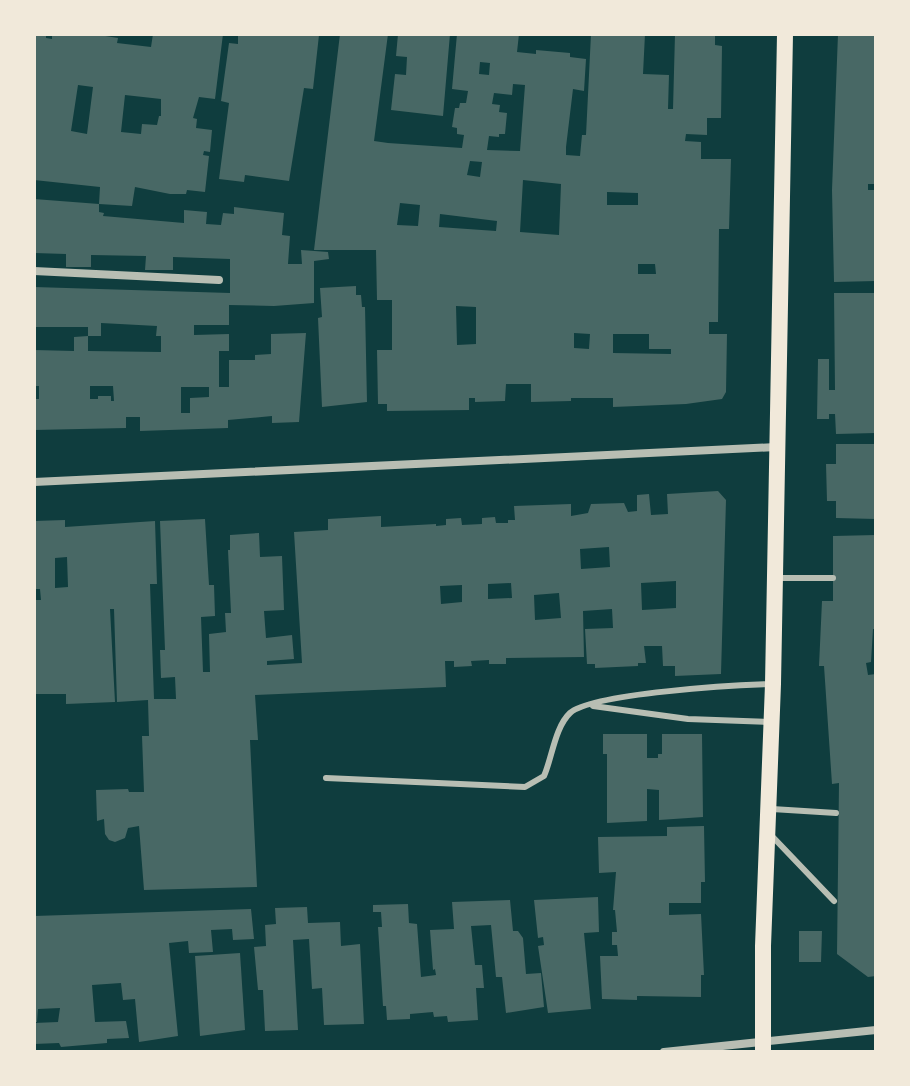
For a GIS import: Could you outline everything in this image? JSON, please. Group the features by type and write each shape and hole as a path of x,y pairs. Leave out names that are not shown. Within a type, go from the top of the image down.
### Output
{"main road":[{"path":"763,1046 785,34"}],"street":[{"path":"34,271 219,280"},
{"path":"34,482 776,447"},
{"path":"664,1052 763,1046 876,1030"}],"lane":[{"path":"775,578 833,578"},
{"path":"326,778 525,787 544,776 561,726 570,712 586,705 684,689 773,684"},
{"path":"586,705 688,719 771,722"},
{"path":"768,809 836,813"},
{"path":"767,831 834,901"}],"building":[{"path":"34,34 46,34 46,38 52,39 52,34 93,34 118,38 117,43 151,47 153,34 223,34 215,99 199,97 193,118 197,119 196,128 212,130 210,152 204,151 203,155 209,156 205,192 187,190 186,194 170,194 135,187 132,206 99,204 100,187 34,180","holes":["78,85 93,87 87,134 71,131","125,95 161,99 161,116 157,125 142,124 141,134 121,132"]},
{"path":"238,34 319,35 313,89 304,88 289,181 245,175 244,182 219,179 229,103 221,101 229,43 238,44"},
{"path":"340,34 388,34 374,141 388,143 462,148 464,135 457,134 457,128 452,127 455,108 459,108 460,103 466,103 468,91 452,89 457,34 519,34 517,52 570,53 570,57 586,59 584,91 573,89 566,147 566,155 580,156 582,135 586,135 591,34 645,34 643,74 669,75 668,109 673,109 675,34 715,34 715,45 722,46 721,118 707,118 707,135 686,134 685,141 701,142 701,159 731,159 729,229 719,229 718,322 709,322 709,334 727,334 726,392 722,399 613,407 613,398 531,402 531,384 506,384 505,401 475,402 475,398 469,398 469,410 387,411 387,404 378,404 377,350 392,350 392,300 377,300 376,250 314,250","holes":["480,62 490,63 489,75 479,74","513,84 525,85 520,151 487,150 489,136 505,134 507,113 499,112 500,105 492,104 494,93 512,95","470,161 482,162 480,177 467,175","523,180 561,184 559,235 520,232","607,192 638,193 638,205 607,205","400,203 420,205 418,226 397,225","440,214 497,221 496,231 439,227","638,264 655,264 656,274 638,274","456,306 476,307 476,344 457,345","574,333 590,334 589,349 574,348","613,334 649,334 649,349 671,349 671,354 613,353"]},
{"path":"398,34 450,34 443,116 391,110 395,74 406,75 407,57 396,56"},
{"path":"838,34 876,34 876,184 868,184 868,190 876,190 876,281 834,282 832,190"},
{"path":"34,199 99,204 99,212 104,213 103,216 184,223 184,210 207,212 206,224 221,225 223,213 234,214 234,207 284,213 282,235 290,236 288,264 302,264 301,250 328,252 329,259 314,261 314,303 229,305 229,325 194,325 194,335 229,334 229,351 219,351 219,387 229,387 229,360 255,360 255,355 271,354 271,334 306,333 299,422 272,423 272,416 228,420 228,428 140,431 140,417 126,417 126,428 34,430 34,399 39,399 39,386 34,386 34,350 74,351 74,337 88,336 88,327 34,327 34,287 230,293 230,259 173,257 173,270 145,270 146,256 91,255 91,267 66,267 66,254 34,253","holes":["101,323 157,326 156,336 161,336 161,352 88,351 88,336 101,336","90,386 113,386 114,401 111,401 111,396 90,399","181,387 209,387 209,397 190,398 190,413 181,413"]},
{"path":"356,286 356,295 361,295 362,307 365,307 367,402 322,407 318,318 322,317 320,288"},
{"path":"834,293 876,293 876,433 836,434 835,414 829,414 829,419 817,419 818,359 829,359 829,390 835,390"},
{"path":"836,444 876,444 876,519 836,518 836,501 827,501 826,464 836,464"},
{"path":"718,491 726,500 721,674 675,676 675,666 663,666 662,646 644,646 646,663 638,663 638,666 595,668 595,664 587,664 585,629 613,628 612,609 583,611 584,657 506,658 506,664 489,664 489,660 471,661 472,666 454,667 454,661 445,661 446,687 255,695 258,740 250,740 257,887 144,890 139,826 128,828 125,838 115,842 105,834 104,819 97,821 96,790 144,792 142,736 149,736 148,700 117,702 114,609 110,609 115,702 66,704 66,694 34,694 34,600 41,600 40,589 34,589 34,521 65,520 65,527 155,521 157,584 150,584 154,699 176,699 175,677 161,678 160,650 165,650 160,521 205,519 209,585 214,585 215,616 201,617 203,672 210,672 209,634 226,632 225,613 231,613 230,535 259,533 260,557 282,556 284,610 264,611 266,638 292,635 294,659 267,661 267,665 302,663 294,532 328,530 328,519 381,516 381,527 446,525 446,519 461,518 462,525 482,524 482,518 495,517 496,523 508,523 508,520 515,520 514,506 571,504 571,516 588,513 591,504 624,503 628,512 637,511 637,495 649,494 651,515 668,514 667,494","holes":["609,547 610,567 581,569 580,549","67,557 68,587 55,588 55,558","676,581 676,608 642,610 641,583","511,583 512,598 488,599 488,584","462,585 462,602 441,604 440,586","559,593 561,618 535,620 534,595"]},
{"path":"876,535 876,629 873,629 871,662 866,663 868,675 876,674 876,976 868,977 837,954 839,783 832,784 824,666 819,666 822,601 833,601 833,536"},
{"path":"603,734 647,734 647,758 658,758 658,754 662,754 662,734 702,734 703,817 659,820 659,790 647,789 647,821 607,823 607,754 603,754"},
{"path":"704,826 705,882 701,882 701,903 669,903 669,915 701,914 704,975 701,975 701,997 602,999 600,956 618,956 617,945 612,945 612,932 617,932 613,910 616,872 599,873 598,837 667,836 667,827"},
{"path":"598,897 599,932 584,933 591,1009 548,1013 538,946 544,945 543,937 538,938 534,900"},
{"path":"510,900 513,931 518,931 523,938 526,974 541,973 544,1007 506,1013 502,977 496,977 491,925 471,926 475,965 482,965 484,988 476,988 478,1020 448,1022 447,1016 434,1017 433,1012 410,1014 410,1019 387,1020 386,1006 383,1006 378,927 382,927 381,912 373,912 373,905 408,904 409,923 417,924 421,977 436,975 430,930 454,929 452,902"},
{"path":"307,907 308,923 340,922 341,946 360,944 364,1024 324,1025 322,988 312,989 309,939 293,940 298,1030 265,1031 263,990 258,990 254,947 266,946 265,925 276,924 275,908"},
{"path":"251,909 254,939 233,940 232,929 211,930 213,952 189,953 188,941 169,943 178,1036 139,1042 135,999 123,1000 121,983 92,985 95,1022 126,1021 129,1038 61,1047 59,1043 34,1044 34,1023 58,1022 60,1008 38,1009 37,1022 34,1022 34,916"},
{"path":"799,931 822,931 821,962 799,962"},
{"path":"240,953 245,1030 200,1036 195,956"}]}
